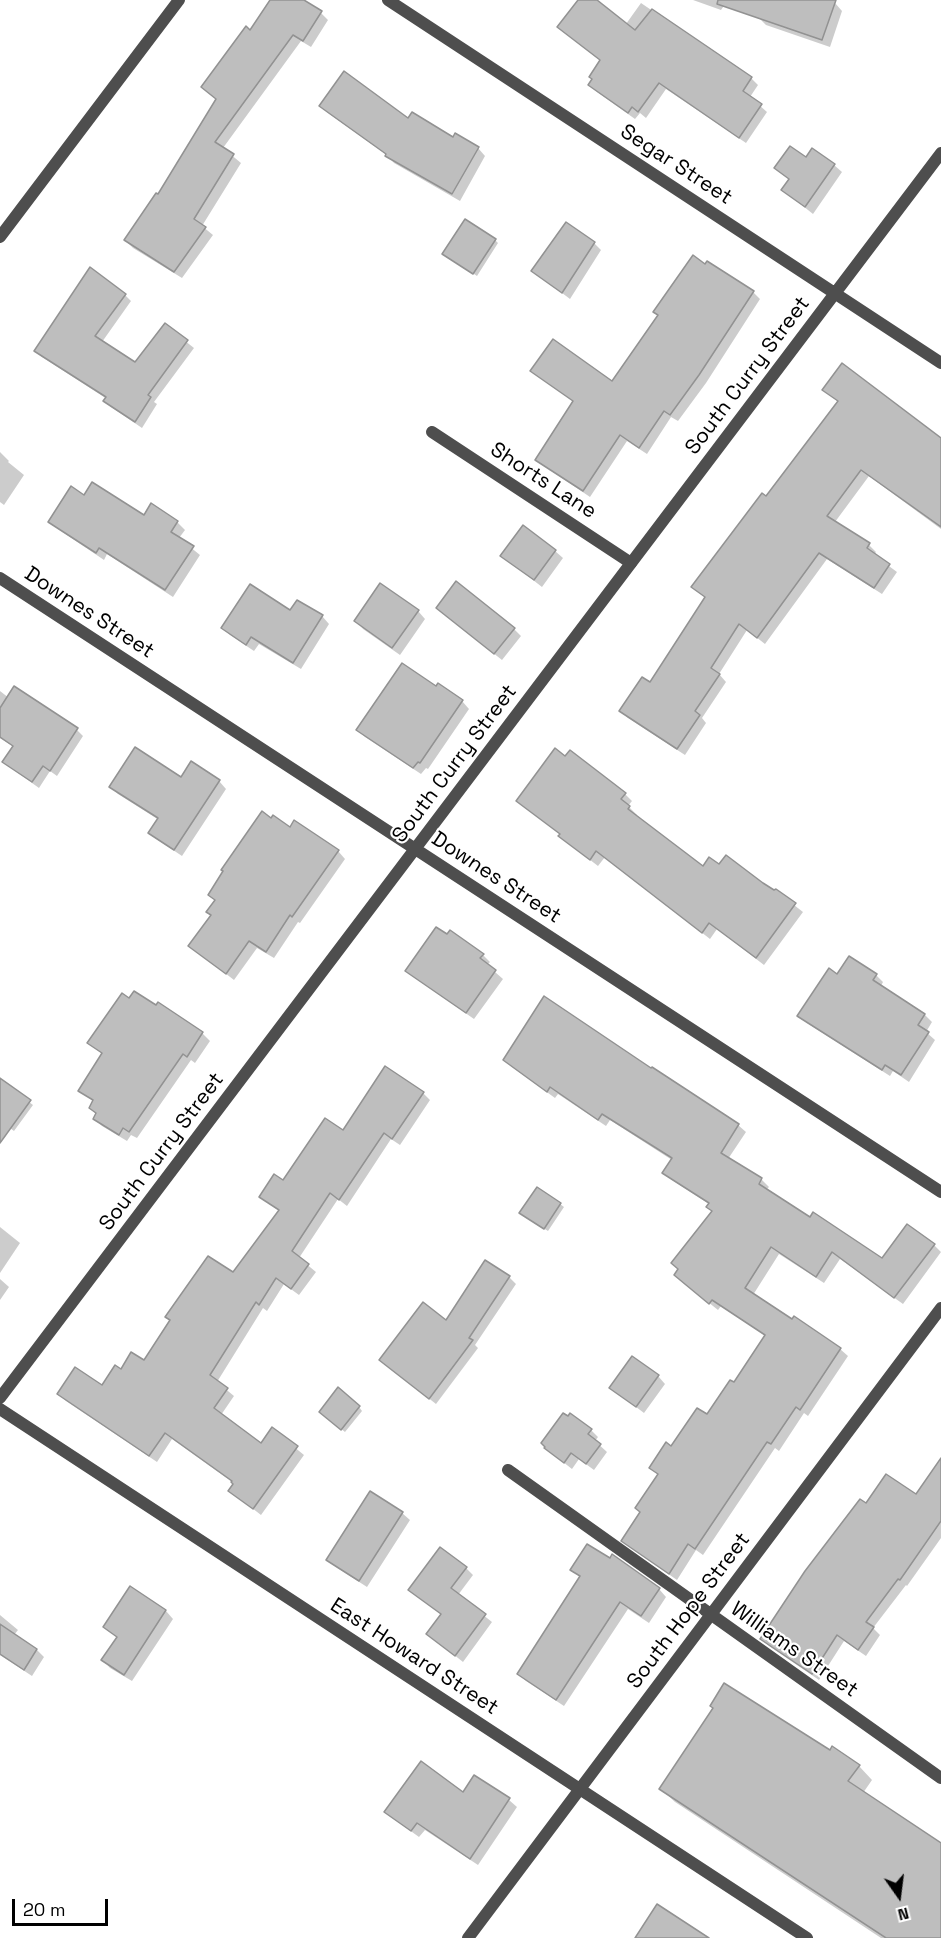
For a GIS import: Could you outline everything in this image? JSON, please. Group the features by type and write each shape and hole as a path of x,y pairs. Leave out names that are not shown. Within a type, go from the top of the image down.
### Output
{"street":[{"path":"0,237 180,0"},
{"name":"Segar Street","path":"388,0 941,363"},
{"name":"South Curry Street","path":"0,1398 941,153"},
{"name":"Shorts Lane","path":"432,432 632,562"},
{"name":"Downes Street","path":"0,578 941,1191"},
{"name":"South Hope Street","path":"468,1938 941,1308"},
{"name":"East Howard Street","path":"0,1409 807,1938"},
{"name":"Williams Street","path":"508,1470 941,1778"}],"building":[{"path":"270,0 304,0 322,11 303,41 293,35 215,142 234,154 194,219 206,227 174,272 124,240 156,193 158,194 216,99 201,87 246,26 250,30"},
{"path":"578,0 597,0 635,30 652,9 752,77 743,91 762,104 739,138 659,83 638,112 632,107 628,113 588,85 592,79 589,77 600,60 557,27"},
{"path":"718,0 836,0 822,40 717,4"},
{"path":"344,71 408,118 412,112 453,137 455,133 479,147 452,194 385,156 386,154 319,106"},
{"path":"790,146 806,157 812,148 835,164 805,207 781,190 789,179 774,168"},
{"path":"465,219 496,239 473,274 442,254"},
{"path":"566,222 595,242 562,293 531,271"},
{"path":"693,255 705,264 707,261 754,291 670,415 664,411 639,448 620,435 583,491 535,460 573,401 530,371 553,339 612,381 658,315 653,312"},
{"path":"90,267 126,294 95,336 135,362 165,323 188,340 148,395 151,397 135,422 103,401 106,397 34,351"},
{"path":"842,363 941,438 941,527 861,470 827,516 870,543 867,548 890,564 874,588 819,553 757,638 739,624 711,668 720,674 695,711 700,715 677,749 619,711 642,677 650,682 705,597 691,587 762,493 766,496 838,401 822,390"},
{"path":"92,482 144,515 151,503 178,521 171,532 194,546 165,590 99,548 96,553 48,522 71,486 84,495"},
{"path":"523,525 556,550 534,580 500,556"},
{"path":"456,581 515,628 494,654 436,608"},
{"path":"380,583 419,610 392,648 354,621"},
{"path":"250,584 290,610 297,600 323,615 293,663 251,637 246,645 221,628"},
{"path":"402,663 436,686 438,683 463,700 420,763 418,762 413,768 356,730"},
{"path":"14,686 78,728 50,771 43,766 32,782 2,762 13,746 0,737 0,708"},
{"path":"135,747 181,777 191,761 220,780 174,850 148,833 158,818 109,787"},
{"path":"555,748 565,756 570,750 626,793 621,799 630,806 628,809 703,866 709,857 719,864 726,855 763,883 796,903 756,958 709,923 702,933 596,851 590,860 516,801"},
{"path":"262,811 271,818 273,815 290,827 294,820 339,850 292,917 290,915 266,952 249,941 226,974 188,946 211,915 206,912 215,900 208,895 223,871 221,870"},
{"path":"436,927 447,934 450,930 484,954 480,958 496,970 466,1013 405,971"},
{"path":"849,956 877,974 873,980 925,1014 918,1025 929,1032 901,1075 885,1065 882,1070 797,1016 829,968 837,974"},
{"path":"134,991 156,1005 158,1002 203,1032 187,1057 183,1054 129,1132 123,1128 119,1135 93,1119 96,1113 89,1108 93,1100 78,1091 102,1053 87,1043 122,993 129,998"},
{"path":"544,996 739,1124 721,1153 762,1178 759,1184 810,1217 813,1212 882,1258 907,1224 935,1244 894,1298 832,1252 816,1277 771,1247 745,1288 792,1319 794,1316 841,1348 800,1410 796,1407 771,1444 767,1442 695,1549 688,1544 669,1574 621,1541 640,1512 635,1508 658,1474 649,1468 666,1442 671,1446 697,1408 707,1414 730,1380 734,1382 765,1335 712,1300 709,1304 674,1275 678,1269 671,1263 712,1211 706,1207 709,1203 662,1173 672,1158 602,1114 598,1120 550,1087 547,1092 503,1060"},
{"path":"385,1066 424,1092 392,1139 384,1133 339,1200 330,1193 292,1251 309,1264 291,1289 276,1278 259,1305 256,1302 210,1375 228,1388 214,1408 261,1443 272,1427 298,1446 253,1509 228,1491 233,1484 232,1481 165,1433 149,1456 57,1394 75,1367 102,1385 115,1365 121,1369 131,1352 144,1360 170,1320 165,1317 208,1256 233,1272 279,1210 259,1197 274,1174 283,1180 325,1118 343,1130"},
{"path":"0,1078 31,1100 0,1143"},
{"path":"537,1187 561,1203 544,1229 519,1213"},
{"path":"485,1260 510,1276 469,1338 473,1340 429,1399 379,1360 423,1302 446,1320"},
{"path":"632,1356 659,1375 636,1407 609,1388"},
{"path":"338,1387 360,1406 341,1430 319,1412"},
{"path":"563,1413 568,1416 570,1413 592,1429 588,1434 601,1444 586,1464 571,1453 564,1463 544,1448 541,1443"},
{"path":"941,1458 941,1521 900,1580 898,1579 866,1622 874,1627 858,1650 837,1635 812,1674 760,1639 805,1571 860,1499 866,1503 886,1474 916,1494"},
{"path":"370,1491 403,1512 359,1581 326,1560"},
{"path":"587,1544 610,1558 612,1554 660,1588 641,1616 620,1602 556,1700 517,1674 580,1576 570,1570"},
{"path":"440,1547 467,1567 451,1588 486,1614 455,1656 426,1634 441,1614 408,1590"},
{"path":"130,1586 166,1610 124,1675 101,1660 117,1637 103,1627"},
{"path":"0,1624 37,1649 24,1670 0,1654"},
{"path":"724,1683 830,1750 832,1746 860,1765 848,1781 941,1843 941,1938 886,1938 659,1789 713,1708 710,1706"},
{"path":"421,1761 463,1792 474,1775 510,1798 470,1859 417,1823 411,1831 384,1812"},
{"path":"657,1904 709,1938 635,1938"}]}
